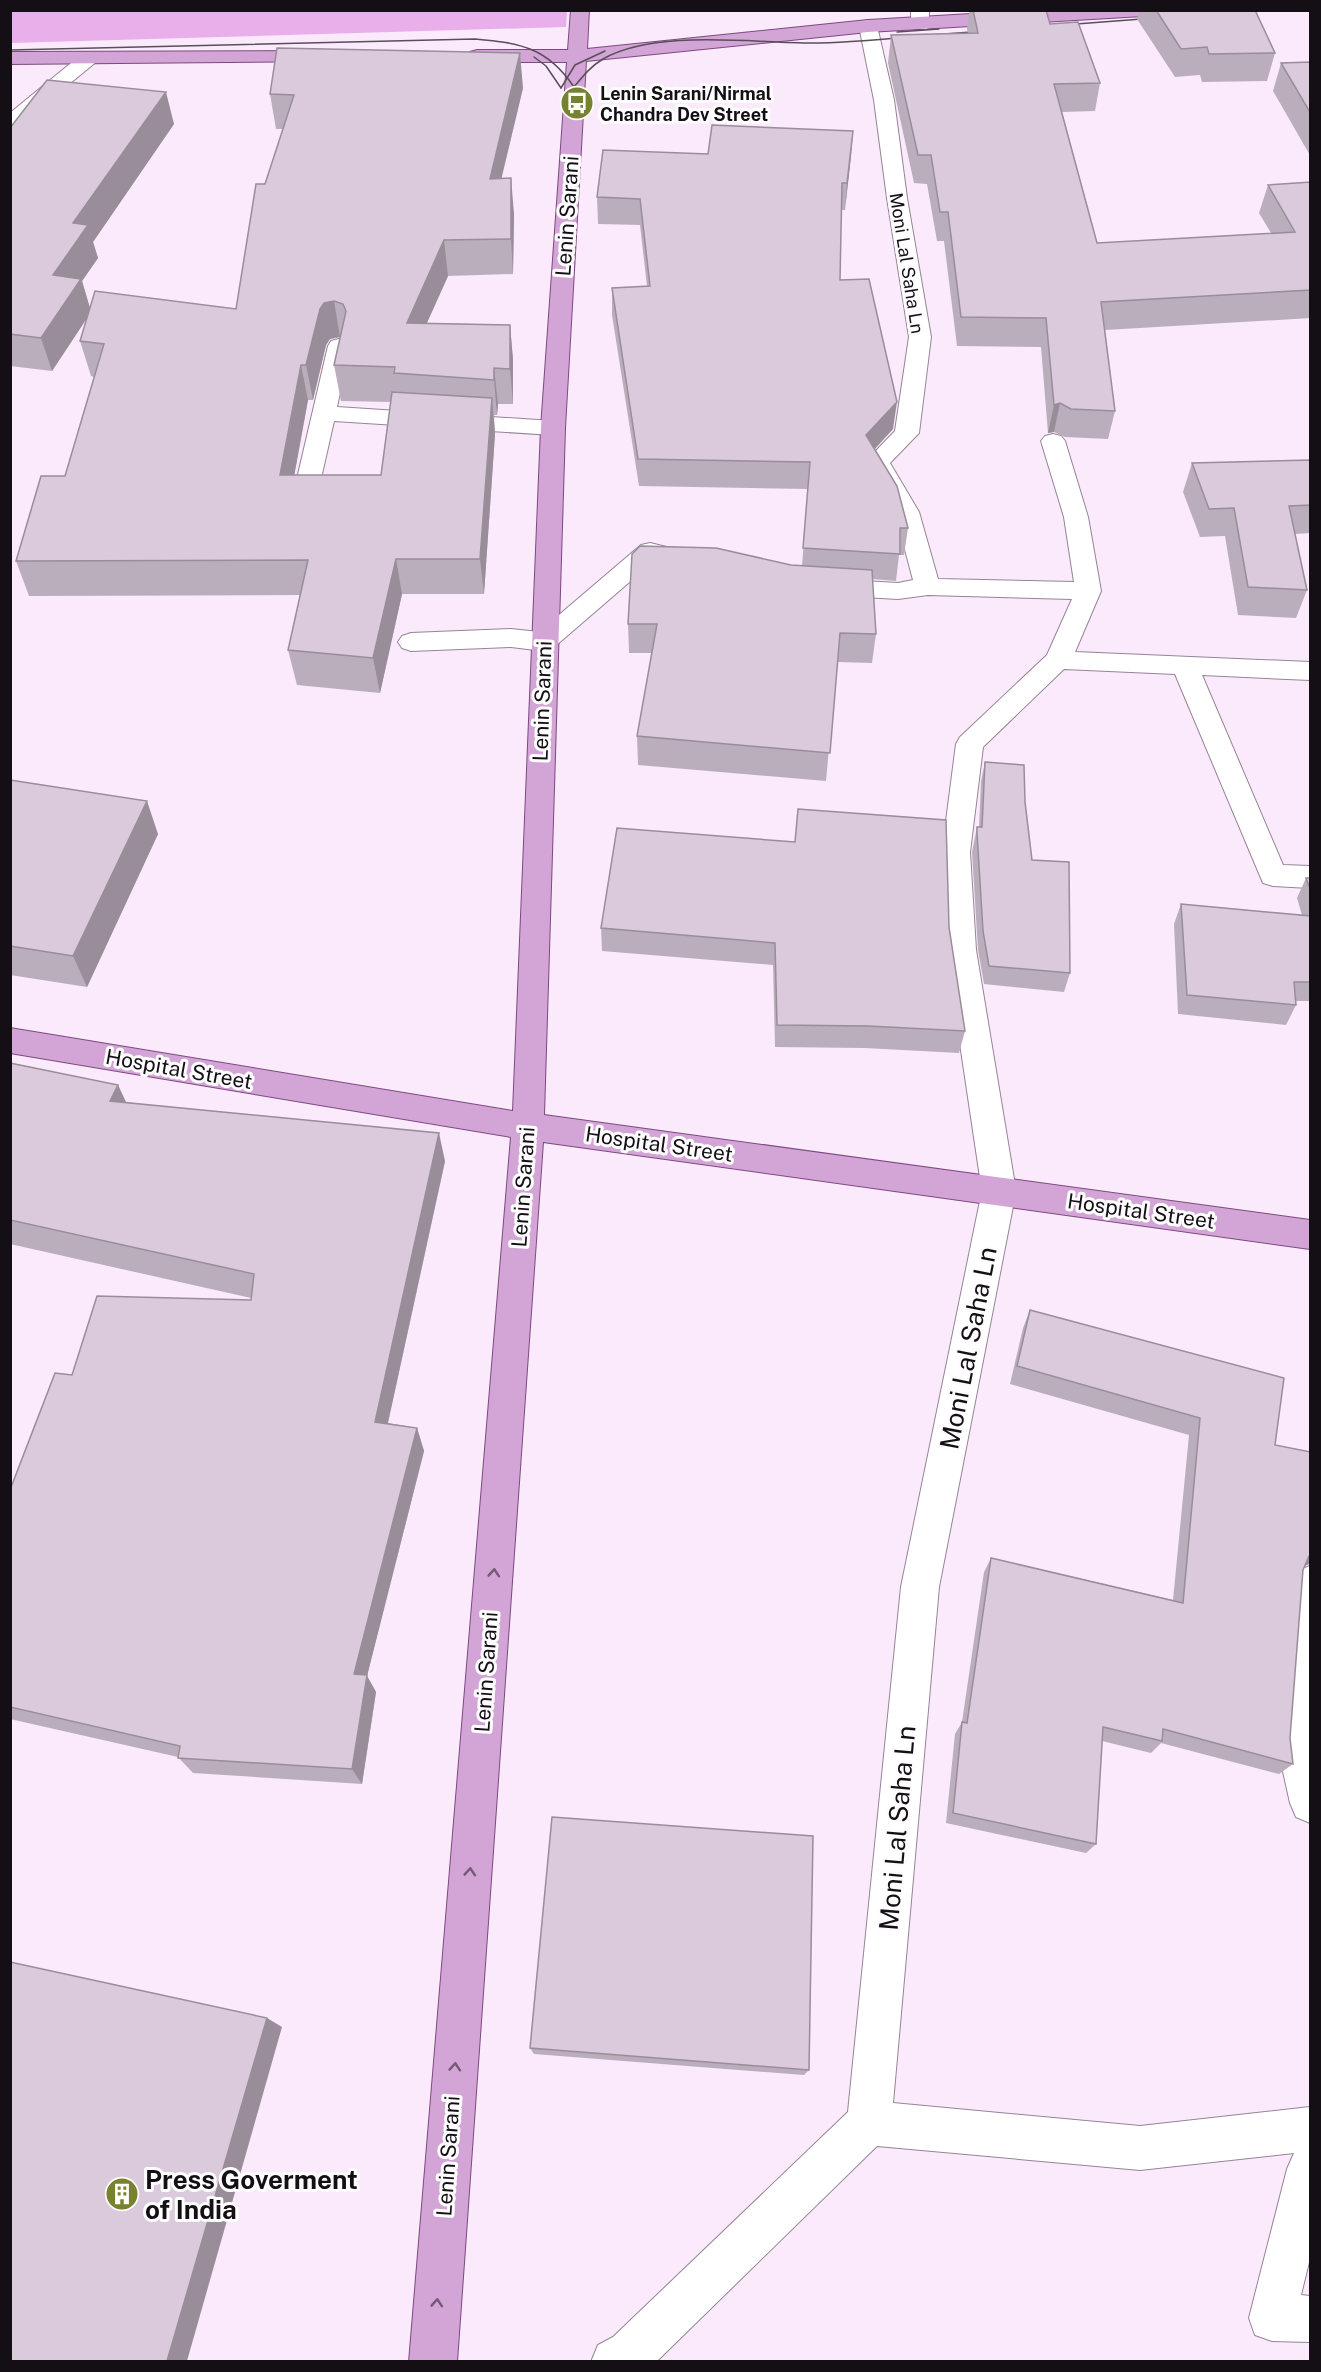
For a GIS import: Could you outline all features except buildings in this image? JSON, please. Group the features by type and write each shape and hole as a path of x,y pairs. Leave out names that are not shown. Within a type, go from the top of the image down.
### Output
{"main road":[{"name":"Lenin Sarani","path":"432,2361 528,1126 553,428 579,56 580,10"},
{"path":"459,56 579,56 868,26 920,18 1143,10"},
{"path":"10,58 340,57"},
{"name":"Hospital Street","path":"10,1040 528,1126 1311,1235"}],"street":[{"name":"Moni Lal Saha Ln","path":"868,26 884,100 897,198 920,337 907,433 878,462 907,512 928,587"},
{"path":"10,123 89,58"},
{"path":"308,483 339,346"},
{"path":"322,413 553,428"},
{"path":"999,1191 961,950 956,852 970,744 1058,660 1088,591 1076,517 1053,441"},
{"path":"411,642 511,638 544,642 650,551 696,562"},
{"path":"810,586 898,591 928,587 1088,591"},
{"path":"1058,660 1311,671"},
{"path":"1185,666 1273,876 1311,877"},
{"name":"Moni Lal Saha Ln","path":"869,2123 920,1587 999,1191"},
{"path":"1311,1584 1298,1749 1311,1803"},
{"path":"615,2361 630,2354 869,2123 1140,2148 1311,2128"},
{"path":"1311,2169 1272,2318 1311,2319"}],"shaded area":[{"path":"10,11 567,11 566,27 11,43"}],"tram line":[{"path":"1063,25 1155,18"},
{"path":"897,32 939,29"},
{"path":"931,35 985,31"},
{"path":"567,78 574,87 591,68 603,59 625,50 650,44 705,40 823,43 907,37"},
{"path":"10,50 475,39 519,45 543,55 567,78"},
{"path":"567,78 575,65 605,51"},
{"path":"534,57 546,66 561,88 567,78"}],"place":[{"name":"Lenin Sarani/Nirmal Chandra Dev Street","path":"577,103"},
{"name":"Press Goverment of India","path":"122,2194"}]}
